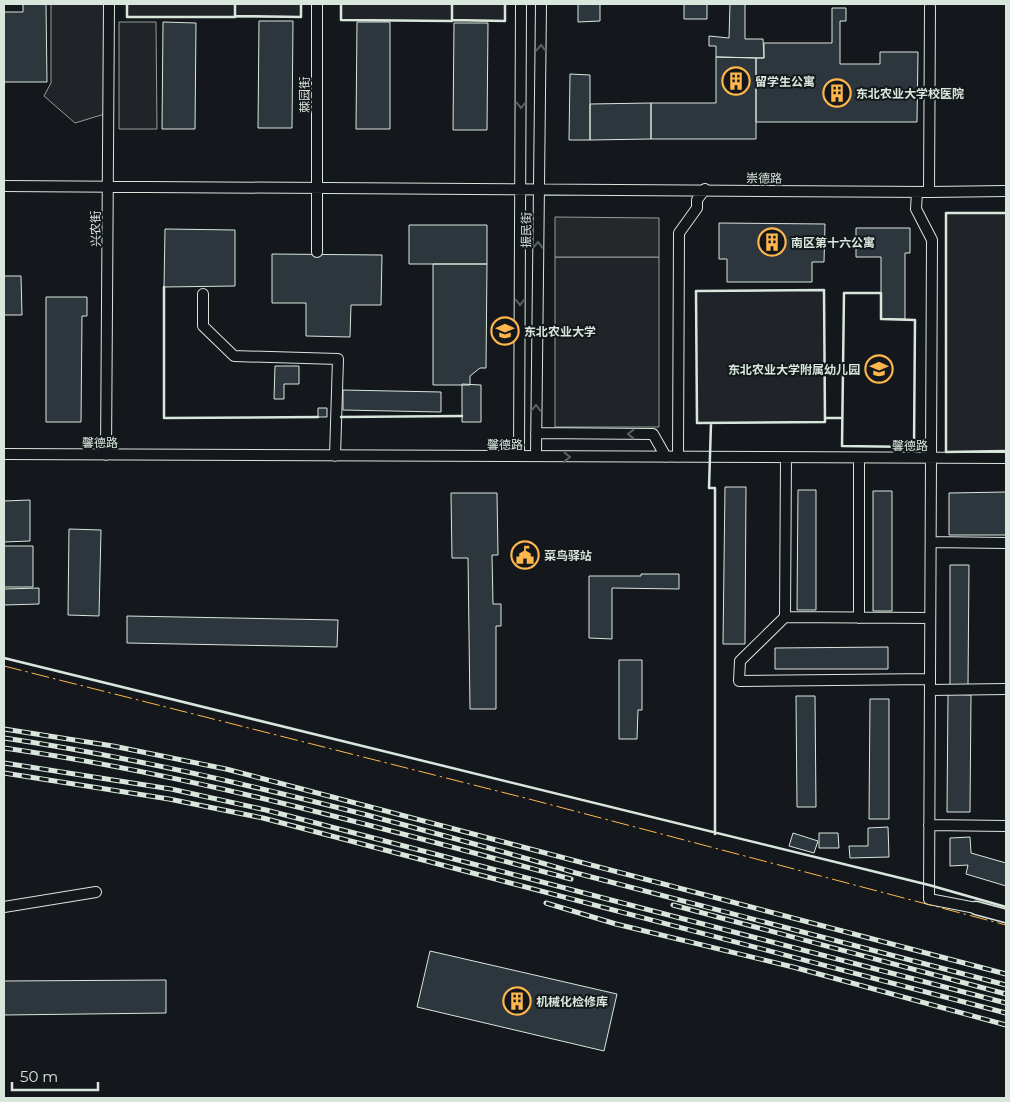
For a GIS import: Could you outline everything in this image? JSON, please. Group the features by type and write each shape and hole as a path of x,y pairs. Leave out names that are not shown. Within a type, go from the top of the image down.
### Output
{"street":[{"name":"兴农街","path":"106,455 109,4"},
{"name":"棘园街","path":"317,4 317,252"},
{"name":"振民街","path":"518,456 521,4"},
{"name":"振民街","path":"536,456 541,4"},
{"path":"929,192 930,7"},
{"path":"521,79 540,79"},
{"name":"崇德路","path":"4,186 108,185 917,192 1006,191"},
{"path":"678,458 679,233 697,208 697,200 705,189"},
{"path":"917,192 916,209 932,240 928,899 1006,916"},
{"path":"520,271 538,271"},
{"path":"203,294 204,326 234,356 338,359 335,456"},
{"path":"519,356 537,356"},
{"path":"536,433 652,434 666,458"},
{"name":"馨德路","path":"4,454 1006,458"},
{"path":"785,617 786,458"},
{"path":"859,458 859,618"},
{"path":"931,542 1006,543"},
{"path":"930,618 785,617 740,661 738,681 930,684 1006,689"},
{"path":"929,826 1006,826"},
{"path":"4,907 96,892"}],"shaded area":[{"path":"51,4 109,4 108,113 75,123 44,96 51,83"},
{"path":"127,4 301,4 301,17 127,17"},
{"path":"341,4 505,4 505,21 341,20"},
{"path":"119,22 156,22 157,129 119,129"},
{"path":"946,213 1006,213 1006,451 946,452"},
{"path":"555,217 659,218 659,257 555,257"},
{"path":"555,257 659,257 659,427 555,427"},
{"path":"824,290 825,422 697,423 696,291"}],"building":[{"path":"23,4 46,4 47,82 4,82 4,12 23,12"},
{"path":"578,4 600,4 600,21 578,22"},
{"path":"684,4 707,4 707,19 684,19"},
{"path":"730,4 745,4 745,39 763,39 764,58 716,57 716,46 709,46 709,36 729,38"},
{"name":"东北农业大学校医院","path":"832,8 846,8 846,21 840,21 840,64 880,64 880,52 918,52 917,122 756,122 756,58 764,58 764,43 832,43"},
{"path":"259,21 293,21 292,128 258,128"},
{"path":"163,22 196,23 195,129 162,129"},
{"path":"357,22 390,22 390,129 356,129"},
{"path":"454,23 488,23 487,130 453,130"},
{"name":"留学生公寓","path":"716,57 756,58 756,139 651,139 651,103 716,103"},
{"path":"570,74 590,75 590,140 569,140"},
{"path":"651,103 651,139 590,140 590,104"},
{"name":"南区第十六公寓","path":"719,223 825,224 824,262 812,262 812,282 727,282 727,259 719,259"},
{"path":"409,225 487,225 487,264 409,264"},
{"path":"856,228 910,228 910,253 905,253 905,319 881,319 881,257 856,257"},
{"path":"165,229 235,230 235,286 164,287"},
{"path":"272,254 382,255 381,305 351,305 350,337 306,336 306,303 272,303"},
{"path":"433,264 487,264 486,368 480,368 470,376 470,385 433,385"},
{"path":"4,276 21,276 22,315 4,315"},
{"path":"46,297 87,297 87,316 82,316 81,422 46,422"},
{"path":"275,366 299,366 299,384 284,384 284,399 274,399"},
{"path":"462,384 481,385 481,422 462,422"},
{"path":"343,390 441,392 441,412 343,410"},
{"path":"318,408 327,408 327,417 318,417"},
{"path":"725,487 746,487 745,644 723,644"},
{"path":"798,490 816,490 816,610 797,610"},
{"path":"873,491 892,491 892,611 873,611"},
{"path":"1006,492 1006,535 949,535 949,493"},
{"path":"451,493 497,493 498,555 492,555 493,604 501,604 501,626 496,626 496,709 470,709 468,558 452,558"},
{"path":"30,500 30,541 4,542 4,501"},
{"path":"69,529 101,530 99,616 68,615"},
{"path":"4,546 33,546 33,587 4,587"},
{"path":"950,565 969,565 968,685 950,685"},
{"path":"641,574 679,574 679,589 612,588 612,639 589,638 589,576 641,576"},
{"path":"39,588 39,604 4,605 4,589"},
{"path":"127,616 338,620 337,647 127,643"},
{"path":"888,647 888,669 775,669 775,648"},
{"path":"619,660 642,660 642,710 638,710 637,739 619,739"},
{"path":"948,694 971,695 970,812 947,812"},
{"path":"796,696 815,696 816,807 797,807"},
{"path":"870,699 889,699 889,819 869,819"},
{"path":"888,827 889,857 850,858 849,846 868,846 868,828"},
{"path":"793,833 818,841 814,853 789,846"},
{"path":"819,833 838,833 839,848 819,848"},
{"path":"970,837 971,853 1006,863 1006,886 966,874 968,865 950,866 950,838"},
{"name":"机械化检修库","path":"430,951 617,994 604,1051 417,1007"},
{"path":"166,980 166,1013 4,1015 4,981"}],"railway":[{"path":"4,729 113,746 226,769 1006,974"},
{"path":"4,738 96,753 277,792 446,836 576,873 1006,985"},
{"path":"4,748 76,759 218,788 360,823 571,879"},
{"path":"4,763 171,789 266,810 1006,1003"},
{"path":"4,773 169,799 263,818 1006,1013"},
{"path":"546,903 616,924 793,967 1006,1025"},
{"path":"673,905 1006,994"}],"wall":[{"path":"127,4 127,17 235,17 235,4"},
{"path":"235,16 301,17 301,4"},
{"path":"341,4 341,20 452,21 452,4"},
{"path":"452,20 505,21 505,4"},
{"path":"1006,213 946,213 946,452 1006,451"},
{"path":"164,287 164,418 318,417"},
{"path":"824,290 825,422 697,423 696,291 824,290"},
{"path":"844,293 881,293 881,319 915,320 914,447 842,446 844,293"},
{"path":"341,417 462,416"},
{"path":"825,418 842,418"},
{"path":"711,423 709,488 715,488 715,834"},
{"path":"4,658 929,885 1006,907"}],"power":[{"path":"4,666 529,799 1006,925"}],"place":[{"name":"留学生公寓","path":"736,81"},
{"name":"东北农业大学校医院","path":"837,93"},
{"name":"南区第十六公寓","path":"772,242"},
{"name":"东北农业大学","path":"505,331"},
{"name":"东北农业大学附属幼儿园","path":"879,369"},
{"name":"菜鸟驿站","path":"525,555"},
{"name":"机械化检修库","path":"517,1001"}]}
